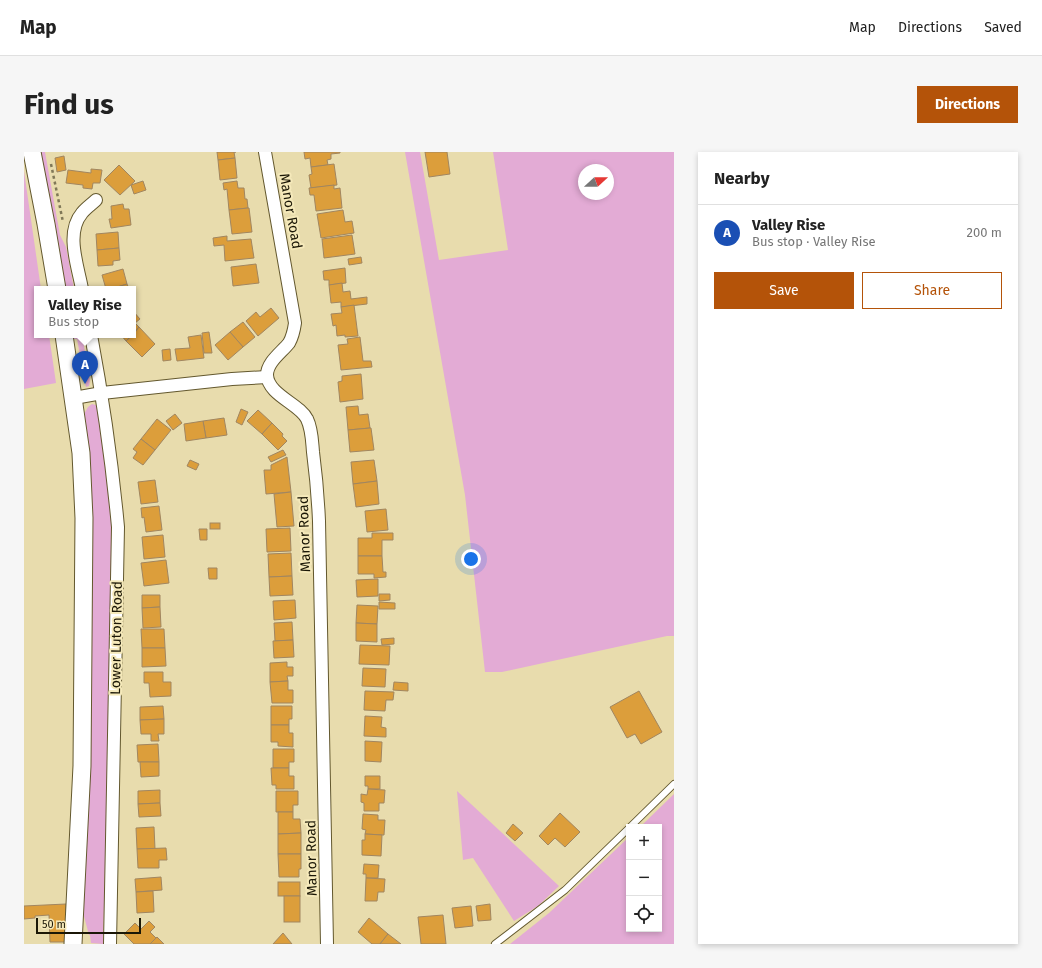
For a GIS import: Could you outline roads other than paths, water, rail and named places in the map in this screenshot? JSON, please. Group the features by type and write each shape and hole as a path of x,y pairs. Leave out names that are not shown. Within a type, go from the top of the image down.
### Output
{"main road":[{"path":"32,152 46,224 56,286"},
{"path":"64,338 81,453 84,525 82,766 73,944"}],"street":[{"name":"Manor Road","path":"265,152 295,323 293,334 289,343 272,363 267,373 267,377 274,389 306,417 310,427 316,472 320,529 327,944"},
{"path":"81,286 74,246 74,232 82,213 96,200"},
{"name":"Lower Luton Road","path":"92,338 102,393 114,481 118,527 110,944"},
{"path":"74,398 102,393 232,379 267,377"}],"lane":[{"path":"632,824 674,784"},
{"path":"495,944 565,890 626,830"}],"place":[{"name":"Valley Rise","path":"85,384"}]}
